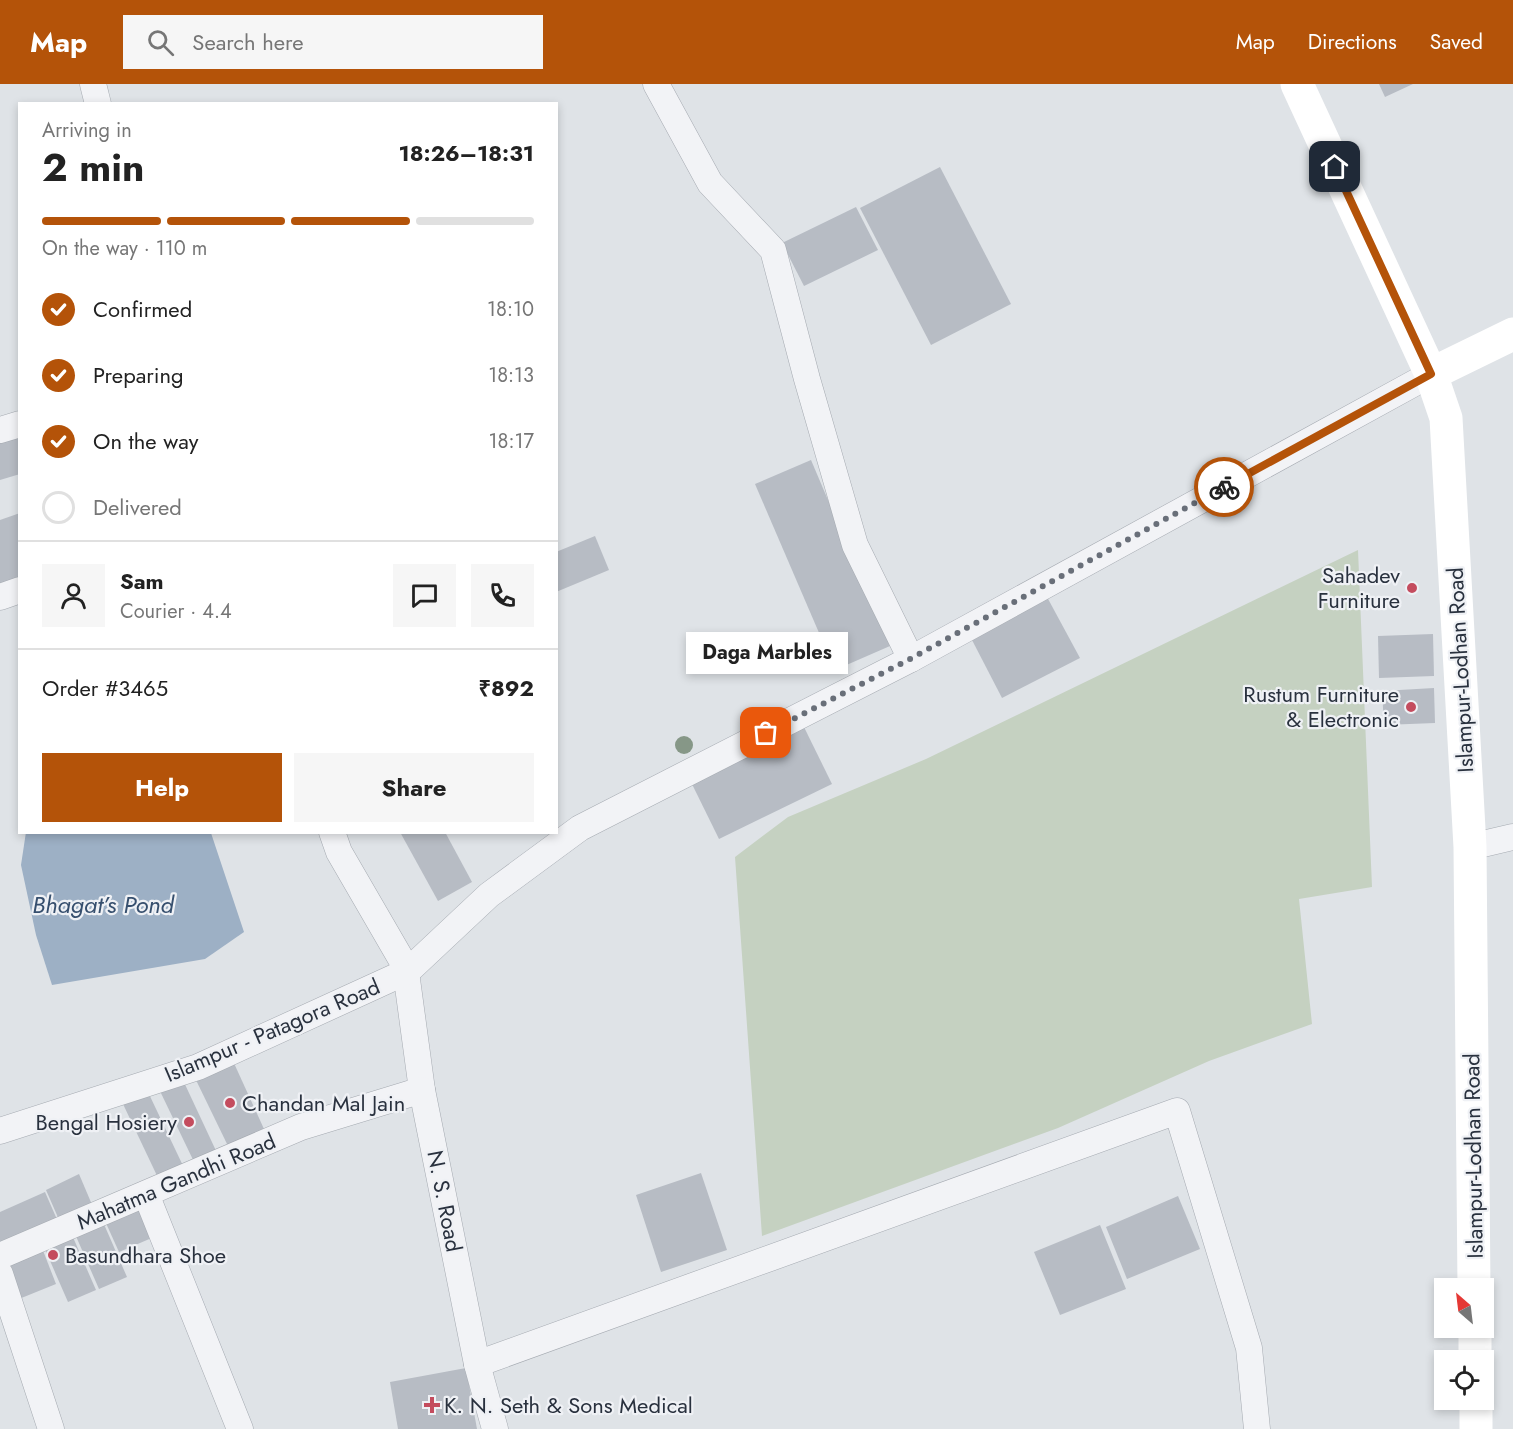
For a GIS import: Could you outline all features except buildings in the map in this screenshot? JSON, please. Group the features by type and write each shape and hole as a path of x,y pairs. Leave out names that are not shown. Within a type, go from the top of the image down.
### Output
{"main road":[{"name":"Islampur-Lodhan Road","path":"1297,84 1431,374 1446,418 1470,847 1474,1278"},
{"path":"1431,374 1513,334"},
{"path":"1476,1410 1476,1429"}],"street":[{"path":"93,84 98,102"},
{"path":"656,84 710,183 773,250 855,545 910,659"},
{"name":"Islampur - Patagora Road","path":"0,1131 198,1067 407,971 489,895 580,828 910,659 1431,374"},
{"path":"0,430 18,425"},
{"path":"0,597 18,591"},
{"path":"333,834 339,852 407,971"},
{"path":"1470,847 1513,837"},
{"name":"N. S. Road","path":"407,971 423,1090 477,1364 495,1429"},
{"name":"Mahatma Gandhi Road","path":"0,1256 301,1127 423,1090"},
{"path":"477,1364 1177,1111 1249,1348 1257,1429"},
{"path":"146,1194 240,1429"},
{"path":"0,1274 51,1429"}],"green space":[{"path":"1358,550 1372,887 1299,899 1312,1024 1209,1061 1058,1128 762,1236 735,857 788,817 926,759"}],"water":[{"name":"Bhagat’s Pond","path":"26,834 211,834 244,932 205,959 52,985 36,935 21,865"}],"way so far":[{"path":"766,733 910,659 1224,487"}],"place":[{"name":"Sahadev Furniture","path":"1412,588"},
{"name":"Rustum Furniture & Electronic","path":"1411,707"},
{"name":"Daga Marbles","path":"766,733"},
{"name":"Chandan Mal Jain","path":"230,1103"},
{"name":"Bengal Hosiery","path":"189,1122"},
{"name":"Basundhara Shoe","path":"53,1255"},
{"name":"K. N. Seth & Sons Medical","path":"432,1405"}],"route":[{"path":"1224,487 1431,374 1335,167"}]}
